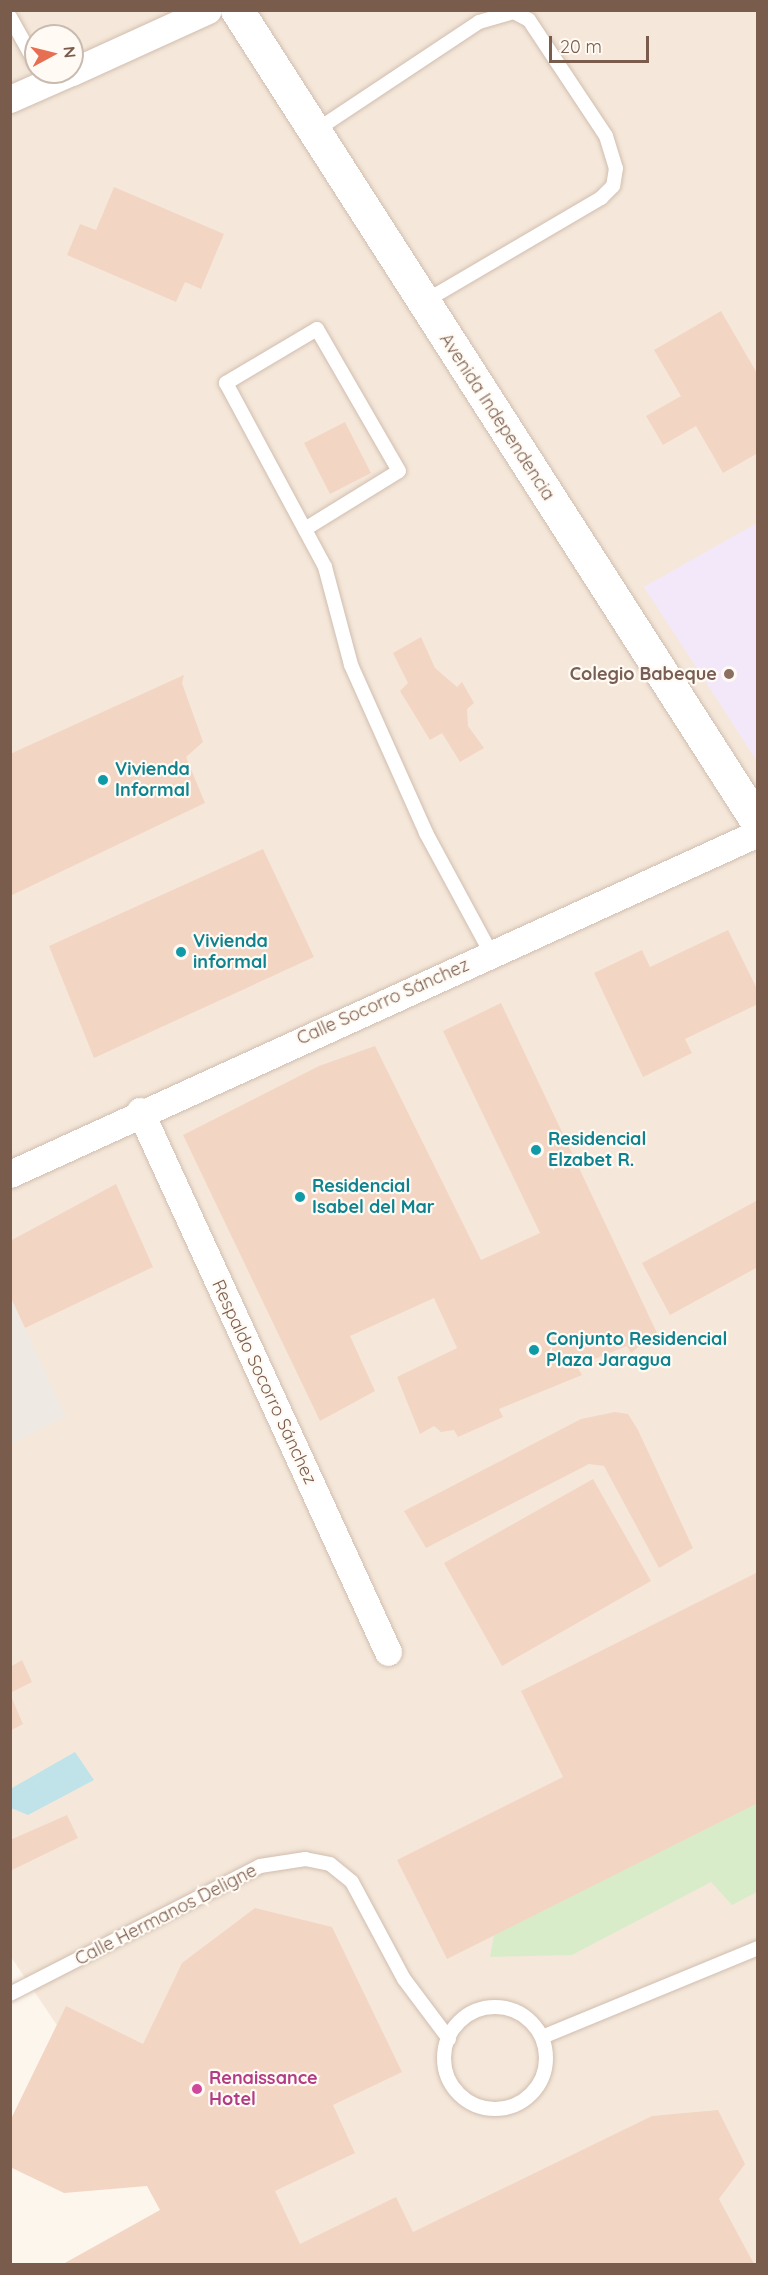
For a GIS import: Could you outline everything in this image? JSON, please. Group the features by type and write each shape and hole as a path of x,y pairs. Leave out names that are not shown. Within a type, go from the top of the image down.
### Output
{"main road":[{"name":"Avenida Independencia","path":"237,10 758,823"}],"street":[{"path":"84,67 208,10"},
{"path":"10,99 28,84"},
{"name":"Calle Socorro Sánchez","path":"10,1174 140,1111 758,833"},
{"name":"Respaldo Socorro Sánchez","path":"140,1111 388,1652"}],"lane":[{"path":"315,131 479,22 513,12 529,20 606,136 616,168 613,186 601,198 424,302"},
{"path":"10,17 24,42"},
{"path":"305,529 399,471 317,329 226,383 325,567 351,665 426,833 491,953"},
{"name":"Calle Hermanos Deligne","path":"10,1994 260,1866 304,1859 330,1864 352,1882 404,1979 449,2039"},
{"path":"542,2037 758,1948"},
{"path":"486,2007 519,2013 542,2037 545,2062 538,2086 527,2098 496,2110 464,2099 453,2086 444,2054 449,2039 457,2024 486,2007"}],"shaded area":[{"path":"10,11 757,11 757,2264 218,2264 11,1957"},
{"name":"Colegio Babeque","path":"757,523 757,761 644,587"},
{"path":"10,1296 66,1417 11,1444 10,1444"}],"green space":[{"path":"757,1803 757,1892 732,1905 711,1882 572,1955 490,1957 494,1935"}],"water":[{"path":"75,1752 94,1780 28,1815 11,1808 12,1788"}],"building":[{"path":"114,187 224,234 201,289 185,282 176,302 67,255 80,224 96,230"},
{"path":"721,311 758,375 758,453 723,473 696,426 663,445 646,416 681,396 654,350"},
{"path":"345,422 371,473 330,494 304,443"},
{"path":"421,637 435,668 457,687 462,682 474,703 467,709 468,726 484,748 460,762 442,733 430,740 400,691 408,683 393,653"},
{"name":"Vivienda Informal","path":"184,675 182,683 203,742 186,757 205,803 10,896 10,754"},
{"name":"Vivienda informal","path":"263,849 314,957 94,1058 49,946"},
{"path":"728,930 758,991 758,1004 685,1039 692,1053 643,1077 594,973 642,950 650,967"},
{"path":"501,1003 657,1333 631,1353 627,1346 577,1366 582,1375 499,1409 503,1417 458,1437 454,1430 441,1432 434,1426 420,1434 397,1377 457,1348 434,1298 350,1336 375,1391 320,1421 183,1135 319,1066 375,1046 481,1260 540,1233 443,1031"},
{"path":"116,1184 153,1267 25,1328 10,1296 10,1241"},
{"path":"758,1200 758,1267 670,1315 642,1263"},
{"path":"615,1412 628,1414 638,1430 693,1548 659,1568 604,1466 589,1464 426,1548 404,1511 581,1419"},
{"path":"593,1479 651,1581 502,1666 444,1563"},
{"path":"758,1572 758,1803 447,1959 397,1860 563,1777 521,1691"},
{"path":"22,1660 32,1682 10,1693 10,1667"},
{"path":"10,1694 23,1724 10,1731"},
{"path":"67,1815 78,1838 10,1871 10,1840"},
{"name":"Renaissance Hotel","path":"255,1908 332,1927 402,2072 333,2105 355,2153 275,2191 300,2244 396,2197 413,2232 652,2116 718,2110 745,2164 719,2199 754,2264 63,2264 160,2210 147,2186 64,2193 10,2167 10,2121 66,2006 143,2044 182,1963"}],"place":[{"name":"Colegio Babeque","path":"729,674"},
{"name":"Vivienda Informal","path":"103,780"},
{"name":"Vivienda informal","path":"181,952"},
{"name":"Residencial Elzabet R.","path":"536,1150"},
{"name":"Residencial Isabel del Mar","path":"300,1197"},
{"name":"Conjunto Residencial Plaza Jaragua","path":"534,1350"},
{"name":"Renaissance Hotel","path":"197,2089"}]}
